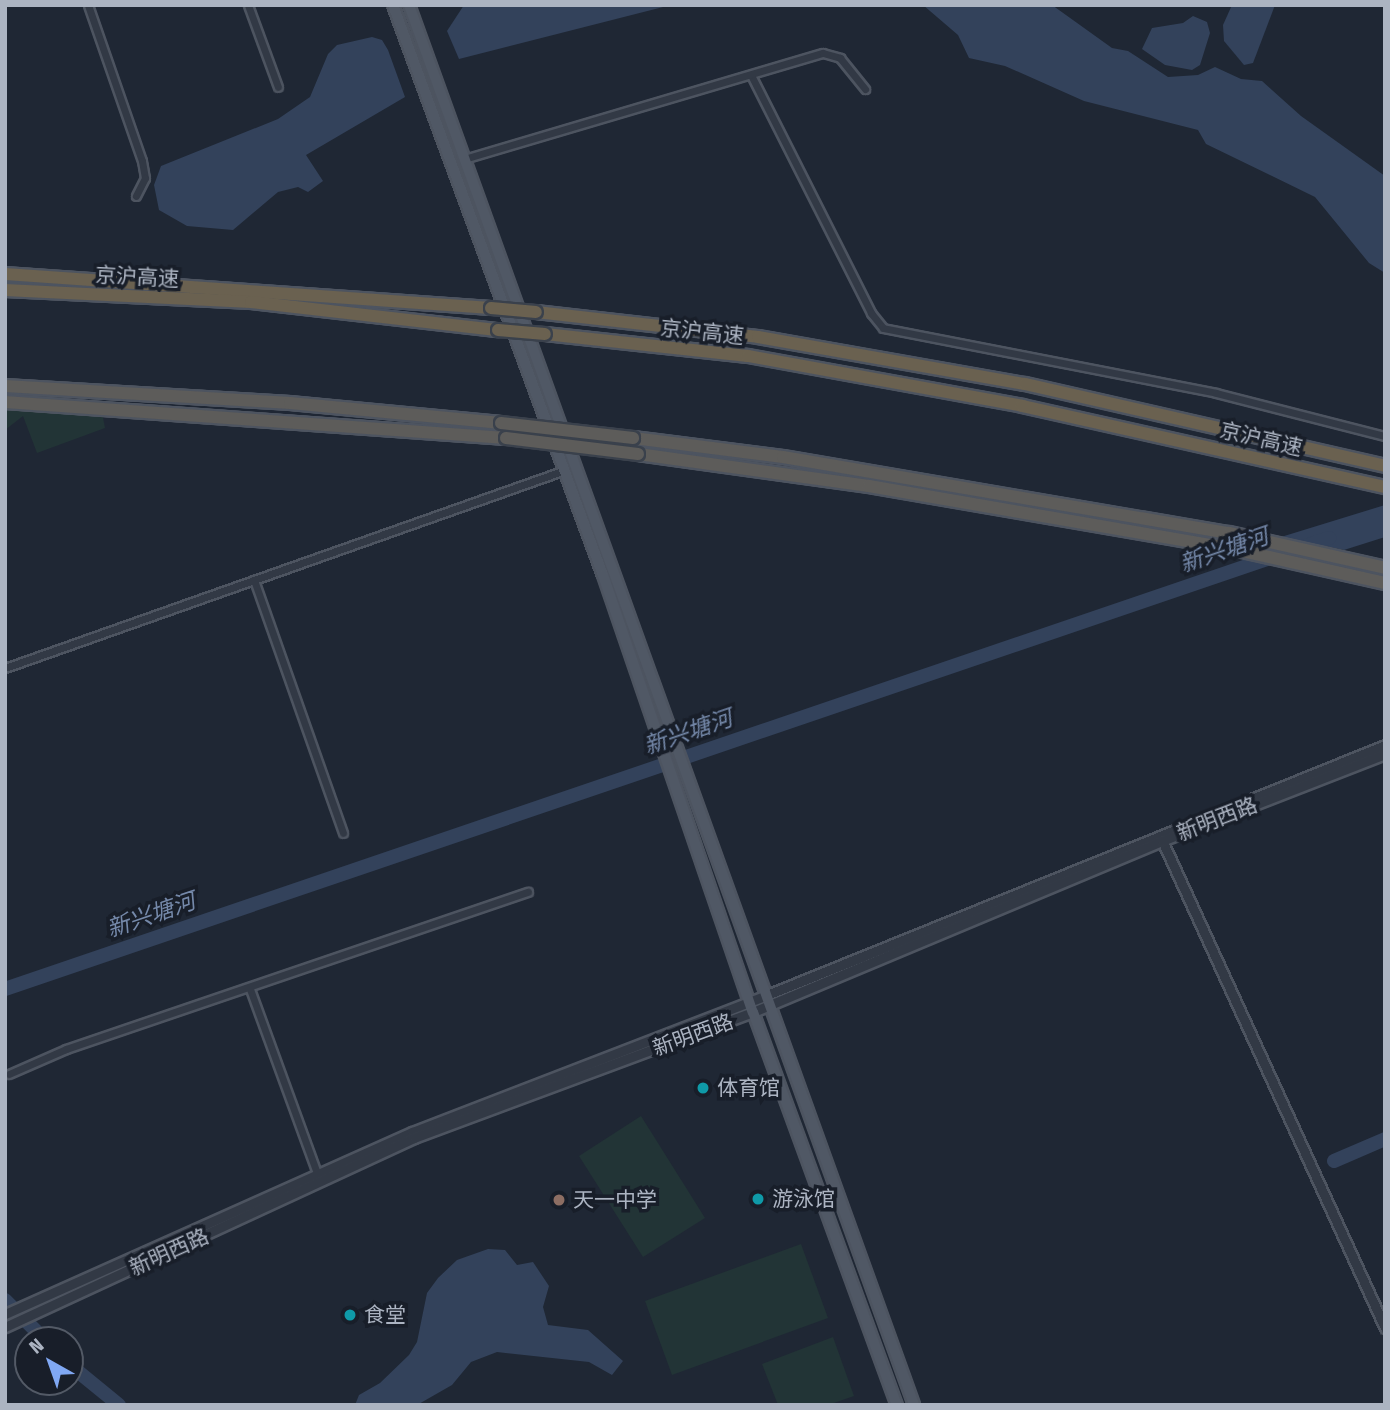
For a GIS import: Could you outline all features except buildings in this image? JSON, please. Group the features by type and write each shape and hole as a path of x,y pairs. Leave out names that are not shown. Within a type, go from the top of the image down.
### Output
{"highway":[{"name":"京沪高速","path":"5,274 491,308 758,337 1024,384 1385,466"},
{"name":"京沪高速","path":"5,290 251,302 803,366 1022,406 1385,487"},
{"path":"5,386 290,403 501,422 633,438 911,478 1081,510 1230,533 1385,569"},
{"path":"5,402 506,438 638,454 869,486 1233,549 1385,583"}],"main road":[{"path":"393,5 565,470 752,1007 897,1405"},
{"path":"409,5 914,1405"}],"street":[{"path":"88,5 142,161 145,178 136,196"},
{"path":"248,5 278,87"},
{"path":"464,159 830,54 841,58 865,89"},
{"path":"751,75 871,313 883,328 1216,393 1385,436"},
{"path":"5,668 565,470"},
{"path":"254,580 343,833"},
{"name":"新明西路","path":"5,1326 414,1138 752,1007 1385,745"},
{"name":"新明西路","path":"1161,837 1385,754"},
{"path":"1161,837 1381,1311 1385,1328"},
{"path":"9,1074 66,1049 250,989 528,892"},
{"path":"250,989 317,1173"},
{"name":"新明西路","path":"5,1314 412,1132 752,1007"}],"shaded area":[{"path":"5,409 102,412 105,428 37,453 23,416 5,430"},
{"path":"641,1116 705,1218 643,1257 579,1156"},
{"path":"801,1244 828,1318 672,1375 645,1301"},
{"path":"833,1337 854,1396 828,1405 778,1405 762,1364"}],"water":[{"path":"464,5 671,5 459,59 447,31"},
{"path":"923,5 1052,5 1112,48 1128,51 1168,77 1198,75 1215,67 1241,79 1262,81 1301,116 1385,176 1385,273 1369,263 1315,197 1206,144 1198,130 1084,101 1005,66 969,58 958,35"},
{"path":"1232,5 1275,5 1253,63 1244,65 1224,41 1223,25"},
{"path":"1193,16 1207,22 1210,33 1200,65 1192,70 1165,65 1142,49 1152,28 1183,23"},
{"path":"372,37 382,40 388,50 405,97 306,155 323,181 308,192 298,187 278,192 233,230 187,226 159,210 154,185 161,166 278,119 310,97 328,54 337,45"},
{"path":"1385,505 1385,537 1344,550 1281,537"},
{"path":"488,1249 505,1250 517,1265 533,1262 549,1286 543,1307 548,1325 588,1330 623,1361 612,1375 589,1362 497,1352 471,1362 452,1385 417,1405 355,1405 359,1395 380,1383 409,1355 417,1342 427,1293 438,1278 457,1260"}],"waterway":[{"name":"新兴塘河","path":"5,989 1329,538"},
{"path":"1334,1161 1385,1139"},
{"path":"5,1300 31,1326"},
{"path":"84,1376 119,1405"}],"place":[{"name":"体育馆","path":"703,1088"},
{"name":"游泳馆","path":"758,1199"},
{"name":"天一中学","path":"559,1200"},
{"name":"食堂","path":"350,1315"}]}
